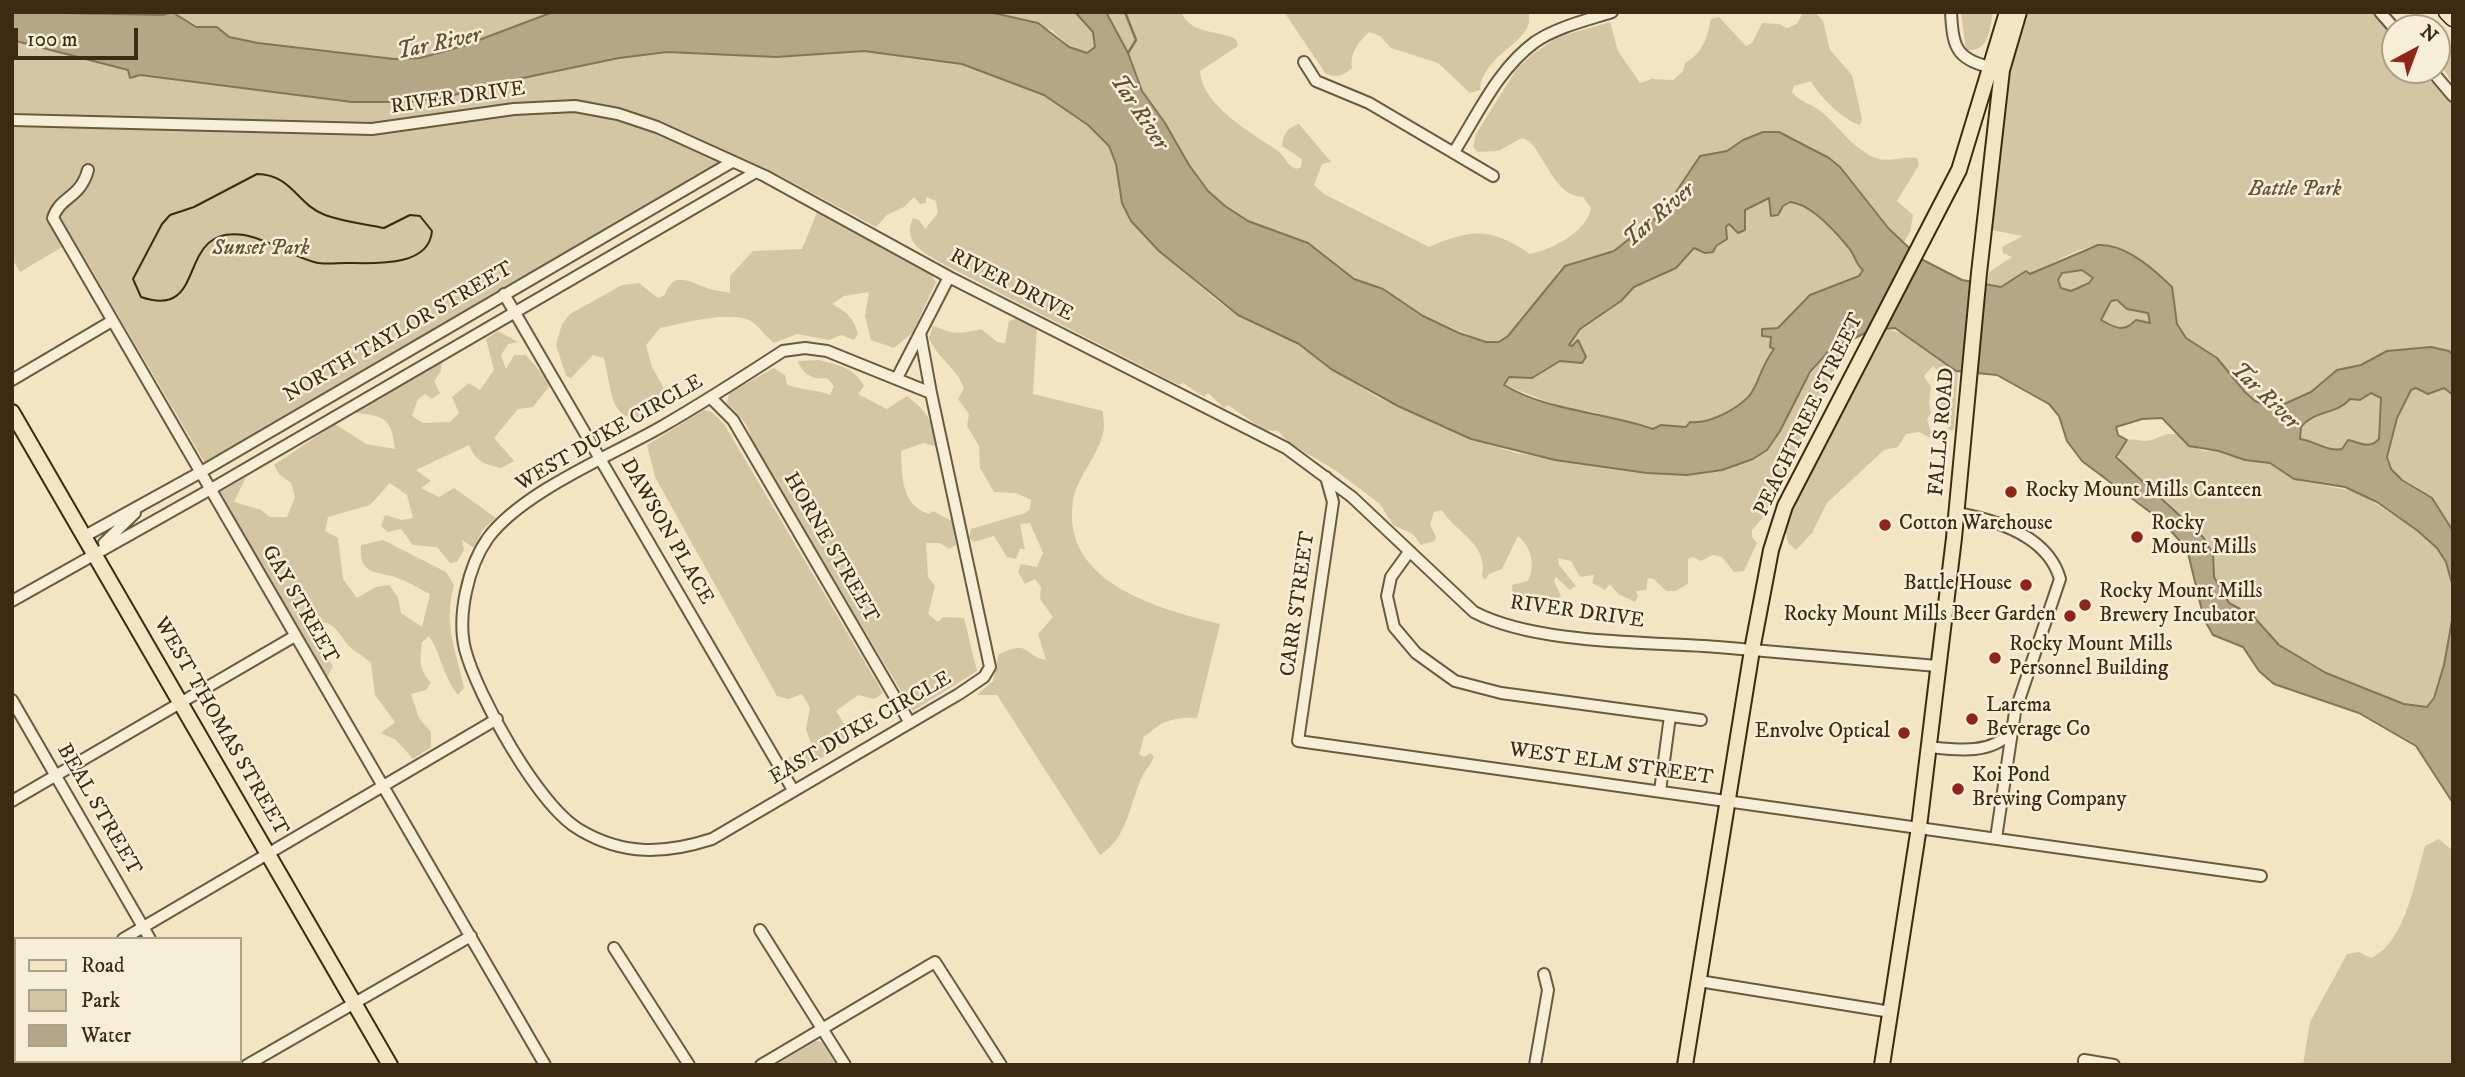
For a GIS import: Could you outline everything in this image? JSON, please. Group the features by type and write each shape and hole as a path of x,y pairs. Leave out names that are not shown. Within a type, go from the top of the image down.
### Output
{"highway":[{"path":"2447,12 2453,18"}],"main road":[{"name":"PEACHTREE STREET","path":"1685,1065 1752,650 1776,533 1814,450 1895,289 1933,222 1968,146 1997,69 2007,12"},
{"name":"FALLS ROAD","path":"1882,1065 1919,827 1957,513 1997,69 2019,12"},
{"name":"WEST THOMAS STREET","path":"12,412 390,1065"}],"street":[{"path":"1454,152 1499,80 1522,54 1556,31 1612,12"},
{"path":"1951,12 1954,47 1970,60 1997,69"},
{"path":"1304,62 1310,76 1316,81 1351,93 1493,176"},
{"name":"RIVER DRIVE","path":"12,120 372,129 514,109 575,106 618,114 657,127 756,172 880,237 949,277 1286,448 1352,497 1474,612 1502,624 1599,639 1937,666"},
{"name":"NORTH TAYLOR STREET","path":"91,546 112,538 132,515 156,496 732,162"},
{"name":"GAY STREET","path":"88,170 84,185 56,209 53,218 545,1065"},
{"path":"12,601 91,546 211,489 756,172"},
{"path":"931,393 897,378 949,277"},
{"name":"DAWSON PLACE","path":"504,294 793,790"},
{"path":"12,380 112,321"},
{"path":"920,333 931,393"},
{"name":"WEST DUKE CIRCLE","path":"497,719 477,682 465,648 462,618 475,567 488,538 512,515 553,485 601,461 711,398 783,351 805,348 827,351 897,378"},
{"name":"EAST DUKE CIRCLE","path":"497,719 534,788 578,830 610,844 666,851 712,839 984,677 990,667 931,393"},
{"name":"HORNE STREET","path":"711,398 733,420 910,723"},
{"name":"CARR STREET","path":"1298,741 1333,502 1324,475"},
{"path":"1957,513 1986,519 2038,545 2055,563 2060,579 2022,685 2012,731 1996,838"},
{"path":"1409,552 1391,577 1387,596 1394,627 1416,653 1455,681 1502,693 1701,720"},
{"path":"12,801 295,636"},
{"name":"BEAL STREET","path":"12,700 149,937"},
{"path":"1660,791 1670,716"},
{"path":"126,937 497,719"},
{"path":"1929,747 1955,750 1989,747 2002,742 2012,731"},
{"name":"WEST ELM STREET","path":"1298,741 2261,876"},
{"path":"760,930 845,1065"},
{"path":"247,1065 471,936"},
{"path":"614,948 690,1065"},
{"path":"761,1065 936,962 1001,1065"},
{"path":"1535,1065 1548,990 1544,974"},
{"path":"1699,981 1891,1012"},
{"path":"2084,1062 2114,1065"}],"green space":[{"path":"172,12 553,12 463,46 420,58 394,59 258,43 229,37 217,27 196,27"},
{"path":"989,12 1075,12 1093,32 1095,47 1087,53 1069,47 1052,30"},
{"path":"1106,12 1181,12 1191,25 1236,39 1238,46 1200,71 1209,96 1230,117 1278,151 1296,169 1301,167 1302,159 1282,146 1287,132 1299,124 1331,162 1322,164 1314,185 1324,194 1429,247 1469,234 1481,234 1503,239 1530,254 1557,244 1575,232 1583,225 1591,208 1583,197 1573,195 1558,183 1529,141 1522,138 1498,151 1478,152 1473,147 1476,134 1516,70 1533,54 1558,37 1610,22 1618,51 1640,83 1652,79 1673,80 1683,71 1685,63 1700,50 1711,19 1719,17 1746,46 1752,43 1762,23 1779,24 1787,28 1797,24 1803,12 1815,12 1823,21 1830,50 1852,75 1862,119 1860,125 1832,107 1811,81 1794,86 1792,92 1819,110 1854,144 1870,155 1884,160 1917,158 1919,165 1897,201 1913,215 1910,232 1903,244 1829,158 1743,140 1727,151 1700,156 1662,213 1614,251 1580,260 1560,269 1528,315 1508,336 1499,342 1486,342 1423,316 1383,289 1354,279 1308,243 1248,221 1225,206 1208,191 1189,165 1165,123 1142,91 1128,53"},
{"path":"1284,12 1528,12 1529,22 1518,40 1490,66 1483,77 1480,90 1470,93 1438,63 1391,48 1380,36 1369,32 1356,48 1352,57 1352,68 1340,76 1326,74"},
{"path":"1961,12 1993,12 1984,44 1974,50 1966,50"},
{"name":"Battle Park","path":"2025,12 2375,12 2381,19 2381,84 2437,84 2453,102 2453,355 2449,351 2431,347 2387,351 2361,365 2334,372 2311,392 2282,405 2268,406 2250,397 2217,358 2186,338 2177,324 2172,287 2130,253 2111,246 2093,246 2065,256 2030,274 2026,272 2001,287 1987,286 1989,272 2012,257 2003,253 2002,247 2023,236 1991,230 2008,71"},
{"name":"Sunset Park","path":"12,40 129,70 133,78 139,75 352,102 409,102 443,98 494,84 619,58 667,52 776,57 864,51 962,64 1044,95 1088,125 1109,146 1116,164 1122,203 1131,221 1159,251 1216,300 1238,315 1299,344 1331,369 1377,397 1471,439 1516,453 1647,473 1780,431 1809,377 1827,356 1854,337 1762,519 1752,530 1752,537 1757,543 1744,571 1734,572 1722,557 1713,555 1701,561 1693,557 1688,559 1688,584 1675,591 1666,591 1654,579 1648,578 1646,590 1636,591 1638,596 1635,602 1618,594 1610,584 1605,590 1592,583 1594,575 1580,577 1571,561 1558,558 1559,565 1576,586 1570,590 1556,577 1554,581 1561,596 1553,602 1543,596 1538,604 1513,597 1512,585 1528,581 1532,569 1529,551 1518,536 1502,569 1489,574 1485,580 1482,576 1481,555 1470,539 1442,510 1434,512 1430,525 1436,537 1434,541 1421,545 1413,534 1393,525 1380,504 1335,470 1289,443 1278,431 1264,430 1228,405 1224,408 1208,393 1204,397 1183,383 1179,385 929,256 912,241 910,227 913,218 919,220 925,229 938,213 936,201 926,197 926,203 920,204 914,197 904,207 887,215 876,227 775,173 733,156 205,463 74,240 20,272 12,259"},
{"path":"2451,48 2453,50 2453,84 2451,81"},
{"path":"1769,197 1771,216 1790,202 1814,213 1843,241 1864,270 1859,276 1810,295 1778,328 1766,328 1762,336 1771,337 1770,342 1774,349 1755,386 1735,407 1710,420 1691,422 1686,427 1653,429 1589,411 1567,409 1504,385 1509,377 1532,378 1560,361 1582,363 1578,341 1572,346 1569,345 1580,329 1621,301 1634,287 1651,281 1682,262 1694,247 1723,243 1729,223 1747,225 1743,215 1751,205"},
{"path":"818,210 930,273 936,282 912,333 894,348 871,340 865,316 869,292 844,296 832,304 852,319 858,334 854,340 841,335 829,340 797,334 774,343 749,320 729,317 660,328 646,345 652,367 666,392 654,408 638,417 623,414 617,407 604,358 593,355 571,378 566,376 556,345 562,324 570,314 622,285 639,283 658,298 665,295 668,287 677,280 730,293 730,276 753,251 802,249"},
{"path":"2075,269 2088,272 2093,278 2080,288 2063,290 2058,280 2061,273"},
{"path":"2113,300 2132,310 2148,313 2150,323 2118,329 2101,320"},
{"path":"1018,318 1037,327 1033,394 1103,411 1104,428 1100,442 1073,501 1073,529 1082,553 1098,572 1119,588 1169,610 1220,624 1197,718 1167,721 1144,736 1139,754 1144,757 1150,753 1154,756 1153,759 1138,786 1123,829 1110,848 1100,855 997,695 977,695 993,681 999,654 1022,648 1046,660 1038,634 1053,617 1040,599 1041,587 1035,579 1025,584 1018,572 1021,564 1037,567 1043,553 1030,523 1020,524 1025,550 1020,548 1016,559 1007,557 994,536 974,542 969,538 971,529 1025,513 1030,509 1031,500 1016,493 994,492 980,468 979,446 967,426 969,414 958,399 964,388 929,338 933,326 956,333 981,329 997,342 1005,343 1009,321"},
{"path":"1882,328 1905,334 1958,372 1954,429 1951,431 1947,428 1938,393 1947,381 1933,366 1924,376 1931,387 1931,413 1927,419 1933,439 1919,432 1906,434 1898,447 1884,450 1827,503 1812,533 1796,550 1788,543 1785,526"},
{"path":"498,331 518,342 508,344 501,355 506,369 514,355 526,355 551,384 533,407 518,409 494,438 514,461 501,468 490,465 478,459 469,445 416,470 431,481 421,488 439,497 454,488 496,518 483,529 474,548 462,540 464,550 457,562 450,563 437,547 413,545 401,529 388,532 381,526 385,515 402,520 413,518 407,495 390,483 370,505 328,517 325,531 338,538 343,579 357,598 376,587 389,585 398,597 401,613 422,627 430,594 397,578 368,569 362,561 361,545 383,540 446,572 454,585 450,625 464,688 458,695 429,636 422,642 421,659 422,669 431,682 426,690 411,694 419,718 431,732 431,747 413,759 396,740 381,733 395,722 375,695 371,663 349,647 333,626 324,622 310,622 322,650 333,666 326,680 220,492 246,477 234,502 261,510 270,517 287,517 295,497 291,483 279,474 274,465 335,424 366,444 395,449 391,430 384,420 352,412 442,362 441,371 434,381 440,393 432,399 425,394 418,399 412,416 423,423 450,422 459,413 452,397 469,383 480,390 494,370 486,339"},
{"path":"819,360 850,371 864,386 858,394 887,409 907,396 928,417 933,429 936,446 923,443 901,451 903,480 908,497 920,510 929,514 933,511 952,521 956,545 949,549 940,543 926,543 928,577 935,586 928,614 938,622 943,617 964,618 977,671 913,711 752,444 747,427 727,403 729,393 774,368 785,375 787,385 830,395 834,386 827,378 809,376 798,361"},
{"path":"2416,388 2428,394 2444,388 2453,395 2453,531 2418,489 2396,474 2389,463 2388,452 2393,430 2411,390"},
{"path":"2371,393 2381,399 2379,439 2375,442 2364,444 2348,440 2342,449 2336,449 2300,439 2301,427 2312,418 2338,407 2350,398 2360,400"},
{"path":"2224,401 2236,410 2242,432 2222,427 2218,408"},
{"path":"704,410 712,412 724,424 883,693 874,699 858,695 836,711 854,739 794,774 785,759 813,749 806,729 810,708 802,694 789,699 777,696 655,477 647,445"},
{"path":"2167,434 2177,434 2186,444 2204,451 2219,451 2245,460 2270,463 2300,481 2358,492 2418,531 2437,548 2446,562 2453,587 2453,615 2444,665 2431,704 2423,708 2404,704 2326,673 2279,645 2253,616 2229,603 2214,577 2213,554 2203,537 2120,460 2118,453 2127,441 2148,441"},
{"path":"2439,839 2453,851 2453,1065 2303,1065 2310,1022 2347,954 2359,952 2371,958 2393,939 2413,891 2425,846"},
{"path":"816,1041 822,1042 836,1065 776,1065"}],"water":[{"name":"Tar River","path":"12,12 163,15 172,12 196,27 217,27 229,37 258,43 394,59 420,58 463,46 553,12 989,12 1038,23 1069,47 1087,53 1095,47 1093,32 1075,12 1106,12 1128,53 1142,91 1165,123 1189,165 1208,191 1225,206 1248,221 1308,243 1354,279 1383,289 1423,316 1486,342 1499,342 1508,336 1565,266 1614,251 1662,213 1700,156 1727,151 1743,140 1763,132 1779,132 1829,158 1840,167 1889,229 1921,259 1962,280 2001,287 2026,271 2030,274 2098,245 2118,248 2128,253 2172,287 2177,324 2186,338 2217,358 2255,401 2268,406 2282,405 2311,392 2337,370 2361,365 2387,351 2431,347 2449,351 2453,355 2453,395 2444,388 2428,394 2416,388 2411,390 2397,418 2387,457 2391,469 2402,480 2432,498 2453,531 2453,587 2446,562 2437,548 2377,502 2345,487 2294,479 2270,463 2245,460 2219,451 2189,446 2162,418 2142,419 2116,427 2118,435 2127,440 2116,457 2203,537 2213,554 2214,577 2229,603 2253,616 2279,645 2326,673 2404,704 2427,707 2434,698 2444,665 2453,615 2453,803 2416,746 2359,713 2274,684 2259,671 2243,647 2213,635 2204,619 2187,549 2162,521 2082,461 2067,441 2059,416 2049,404 1997,375 1956,371 1895,328 1871,330 1829,351 1810,372 1780,431 1767,450 1753,459 1722,470 1687,475 1647,473 1555,460 1471,439 1398,406 1331,369 1299,344 1238,315 1159,251 1131,221 1122,203 1116,164 1109,146 1088,125 1044,95 962,64 864,51 776,57 667,52 619,58 494,84 443,98 409,102 352,102 140,75 130,78 128,70 12,40","holes":["1769,198 1771,216 1778,215 1783,206 1790,202 1806,208 1836,233 1863,270 1859,276 1810,295 1778,328 1762,329 1762,336 1771,337 1770,347 1774,349 1751,393 1736,407 1710,420 1690,422 1686,427 1661,425 1653,429 1557,406 1521,394 1504,385 1509,377 1532,378 1560,361 1582,363 1586,357 1578,340 1572,346 1569,345 1580,329 1621,301 1634,287 1676,268 1694,248 1705,253 1713,252 1716,246 1727,239 1726,227 1729,224 1738,233 1745,230 1745,210","2082,270 2093,278 2089,283 2071,291 2061,288 2058,280 2062,273","2117,300 2127,309 2148,313 2150,323 2136,320 2127,327 2119,328 2101,320 2111,301","2371,393 2381,398 2379,439 2375,442 2364,444 2348,440 2342,449 2336,450 2300,439 2301,427 2312,418 2338,408 2350,399 2360,400"]}],"waterway":[{"path":"1125,12 1136,40 1128,53"}],"tram line":[{"path":"257,174 279,179 315,210 340,219 384,228 410,215 420,216 432,231 429,243 421,252 398,261 326,264 305,259 253,237 222,235 208,243 176,296 162,301 141,297 133,279 162,224 170,215 194,207 257,174"}],"place":[{"name":"Rocky Mount Mills Canteen","path":"2011,492"},
{"name":"Cotton Warehouse","path":"1885,525"},
{"name":"Rocky Mount Mills","path":"2137,537"},
{"name":"Battle House","path":"2026,585"},
{"name":"Rocky Mount Mills Brewery Incubator","path":"2085,605"},
{"name":"Rocky Mount Mills Beer Garden","path":"2070,616"},
{"name":"Rocky Mount Mills Personnel Building","path":"1995,658"},
{"name":"Larema Beverage Co","path":"1972,719"},
{"name":"Envolve Optical","path":"1904,733"},
{"name":"Koi Pond Brewing Company","path":"1958,789"}]}
